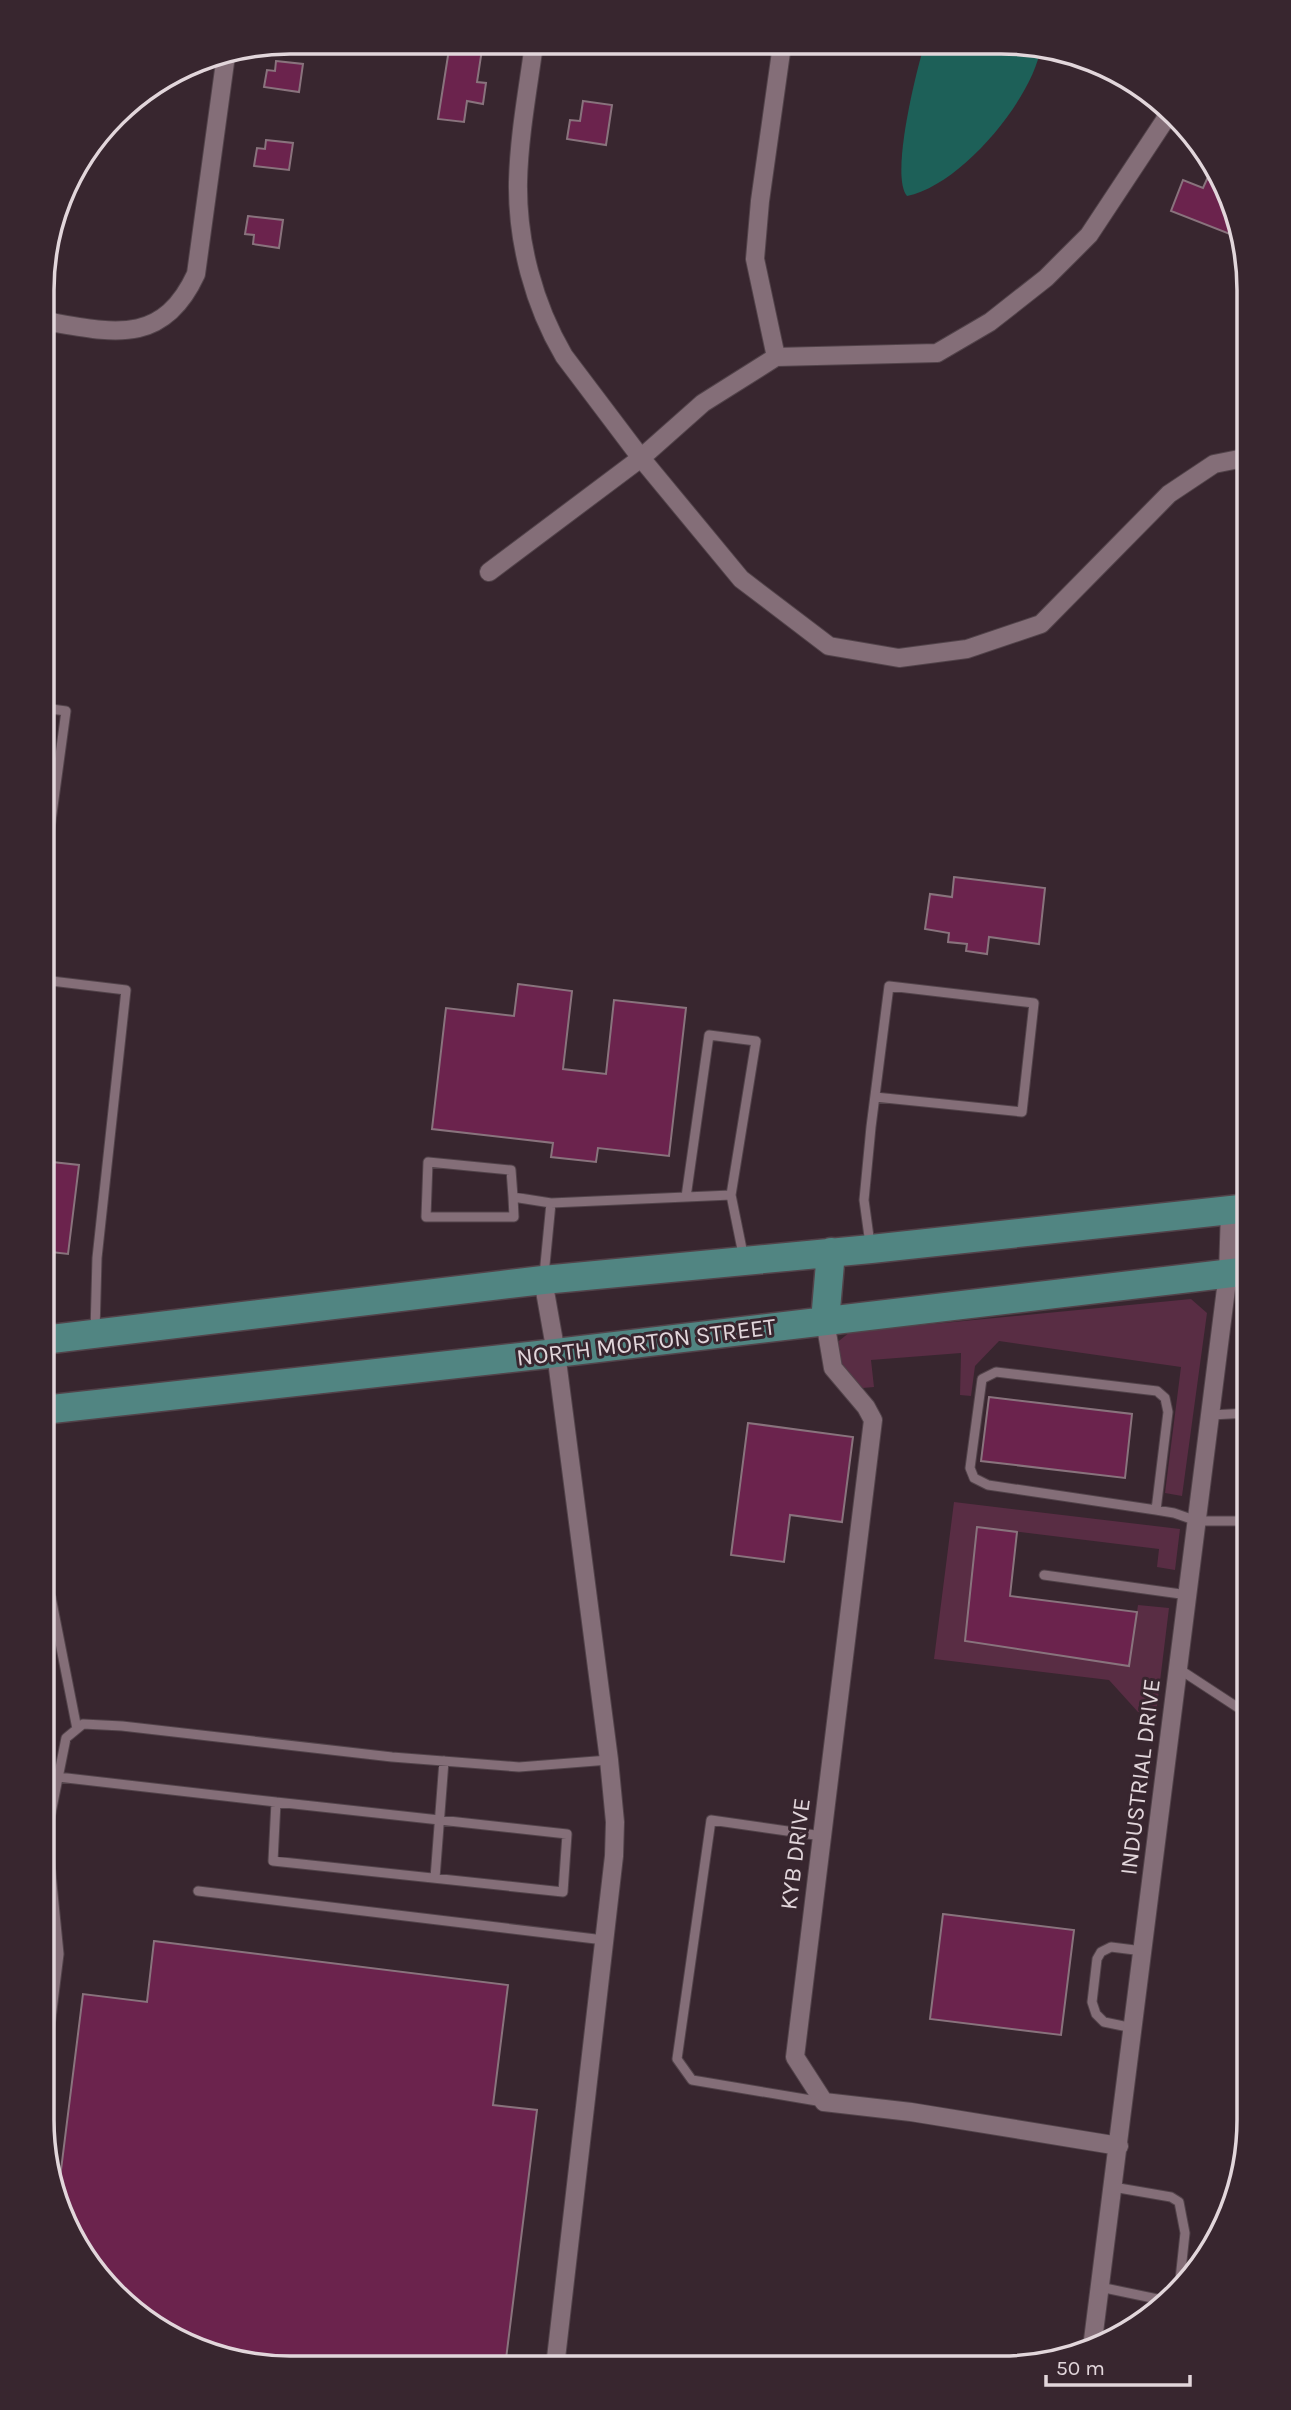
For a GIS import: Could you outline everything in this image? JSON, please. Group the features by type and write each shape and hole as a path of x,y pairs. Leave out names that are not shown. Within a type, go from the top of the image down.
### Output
{"main road":[{"path":"54,1338 543,1280 745,1262 1237,1210"},
{"path":"825,1321 831,1252"},
{"name":"NORTH MORTON STREET","path":"54,1409 556,1353 1236,1272"}],"street":[{"path":"533,54 518,182 520,219 527,264 535,292 559,347 641,458 741,579 829,646 899,658 967,649 1041,624 1169,494 1214,464 1237,459"},
{"path":"776,357 755,259 760,201 781,54"},
{"path":"54,323 126,332 157,321 170,312 190,288 196,274 225,64"},
{"path":"489,572 641,458 703,403 776,357 937,353 990,322 1046,278 1088,235 1166,123"},
{"path":"543,1280 556,1353 615,1822 614,1856 556,2356"},
{"name":"INDUSTRIAL DRIVE","path":"1094,2336 1210,1415 1236,1280"},
{"name":"KYB DRIVE","path":"824,2102 795,2057 873,1420 866,1407 833,1368 825,1321"},
{"path":"824,2102 911,2112 1119,2146"}],"lane":[{"path":"54,709 66,711 54,778"},
{"path":"54,981 126,990 97,1258 94,1333"},
{"path":"871,1249 864,1200 874,1097 889,986 1034,1003 1022,1112 874,1097"},
{"path":"686,1197 709,1035 755,1041 732,1195 745,1262"},
{"path":"428,1162 511,1170 513,1197 514,1217 426,1217 428,1162"},
{"path":"513,1197 551,1203 732,1195"},
{"path":"543,1280 551,1203"},
{"path":"1156,1510 1168,1412 1165,1398 1157,1391 996,1372 982,1379 970,1468 974,1478 988,1485 1174,1513 1197,1521 1236,1521"},
{"path":"1210,1415 1236,1414"},
{"path":"1044,1575 1188,1595"},
{"path":"54,1612 77,1729"},
{"path":"1179,1669 1236,1706"},
{"path":"54,1797 66,1738 83,1724 519,1767 609,1760"},
{"path":"435,1878 444,1761"},
{"path":"58,1777 568,1834 563,1892 273,1861 276,1802"},
{"path":"822,1836 711,1820 677,2059 692,2080 824,2102"},
{"path":"198,1891 604,1940"},
{"path":"54,1904 59,1954 54,1994"},
{"path":"1134,2028 1104,2022 1096,2014 1092,2003 1097,1959 1101,1952 1111,1947 1143,1951"},
{"path":"1114,2187 1171,2197 1179,2202 1185,2233 1181,2272"},
{"path":"1100,2287 1154,2298"}],"shaded area":[{"path":"922,54 1000,54 1038,58 1024,91 991,137 949,176 928,189 907,196 901,168 911,100"},
{"path":"1191,1299 1207,1313 1182,1496 1165,1493 1181,1367 999,1341 975,1366 971,1396 960,1395 961,1353 871,1360 874,1387 863,1388 836,1364 835,1344 850,1332"},
{"path":"954,1502 1180,1529 1175,1570 1157,1567 1159,1549 978,1527 965,1641 1129,1666 1138,1605 1169,1608 1156,1714 1138,1712 1109,1680 934,1659"}],"building":[{"path":"448,54 481,54 477,82 486,83 483,104 467,101 464,122 438,119"},
{"path":"276,61 303,64 299,92 264,87 267,70 275,71"},
{"path":"583,101 612,105 606,145 567,139 570,120 580,121"},
{"path":"266,140 293,143 289,170 254,166 257,148 265,149"},
{"path":"1183,180 1203,188 1208,180 1229,234 1171,211"},
{"path":"248,216 283,220 279,248 253,244 254,235 245,234"},
{"path":"954,877 1045,888 1039,944 989,937 987,954 966,951 967,944 948,942 949,933 925,929 930,894 952,897"},
{"path":"518,984 572,991 563,1069 606,1074 614,1000 686,1008 669,1156 598,1148 596,1162 551,1157 553,1143 432,1129 446,1008 514,1016"},
{"path":"54,1162 79,1165 68,1254 54,1252"},
{"path":"989,1397 1132,1414 1125,1478 981,1461"},
{"path":"748,1423 853,1437 842,1522 790,1515 784,1562 731,1555"},
{"path":"977,1527 1017,1532 1010,1596 1137,1612 1129,1666 965,1641"},
{"path":"943,1914 1074,1930 1061,2035 930,2019"},
{"path":"154,1941 508,1985 493,2105 537,2110 506,2356 260,2354 200,2338 159,2316 135,2297 94,2251 79,2224 61,2173 83,1994 147,2002"}]}
